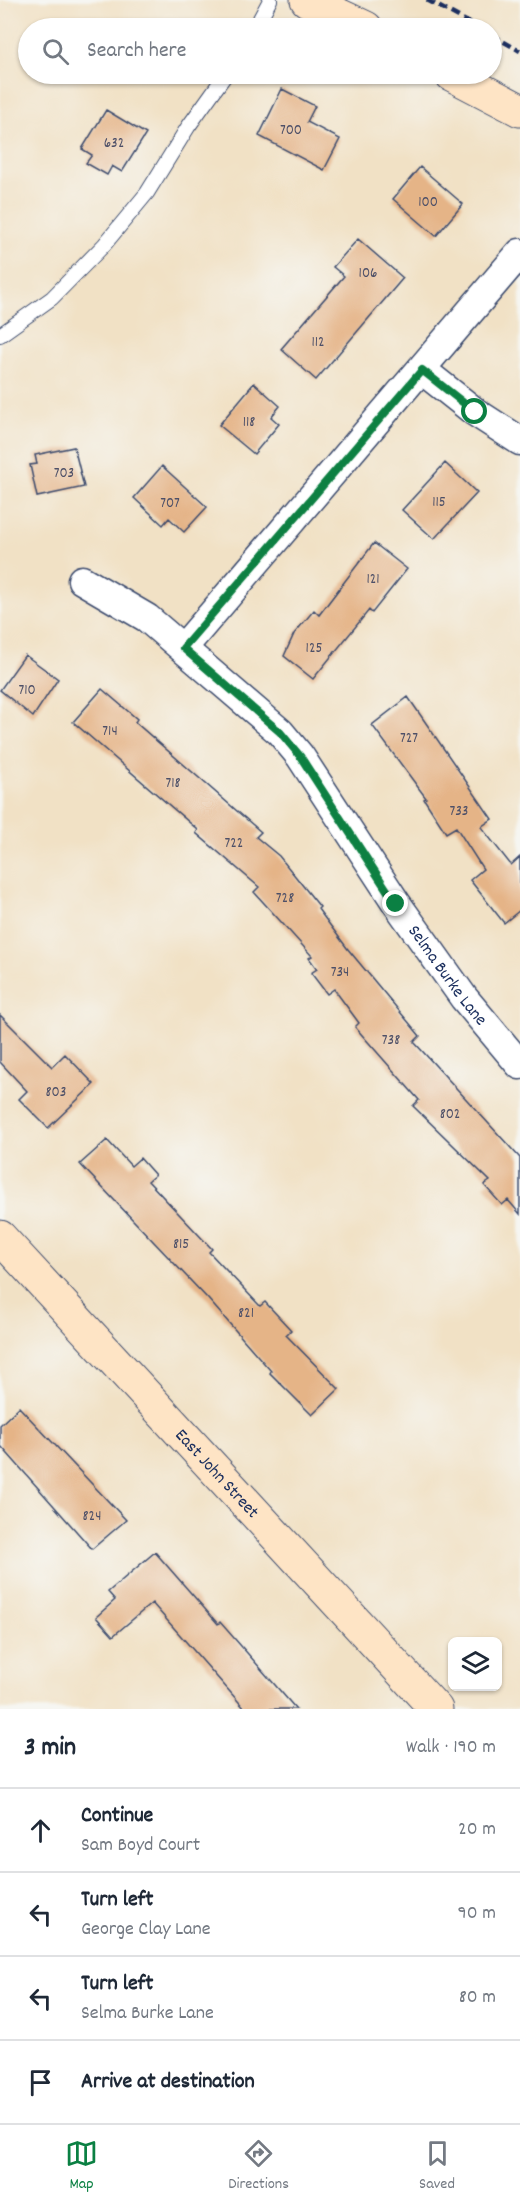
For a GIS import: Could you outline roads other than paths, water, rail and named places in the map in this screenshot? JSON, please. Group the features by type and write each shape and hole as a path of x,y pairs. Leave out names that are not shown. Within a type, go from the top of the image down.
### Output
{"main road":[{"path":"307,0 364,17"},
{"path":"470,84 520,110"},
{"name":"East John Street","path":"0,1237 436,1709"}],"street":[{"path":"183,648 520,253"},
{"path":"422,370 475,412 520,441"},
{"name":"Selma Burke Lane","path":"82,580 147,618 280,732 300,756 396,904 464,998 520,1065"}],"lane":[{"path":"260,18 270,0"},
{"path":"0,335 52,298 104,245 147,193 188,127 219,84"}],"railway":[{"path":"427,0 460,18"},
{"path":"502,41 520,51"}]}
